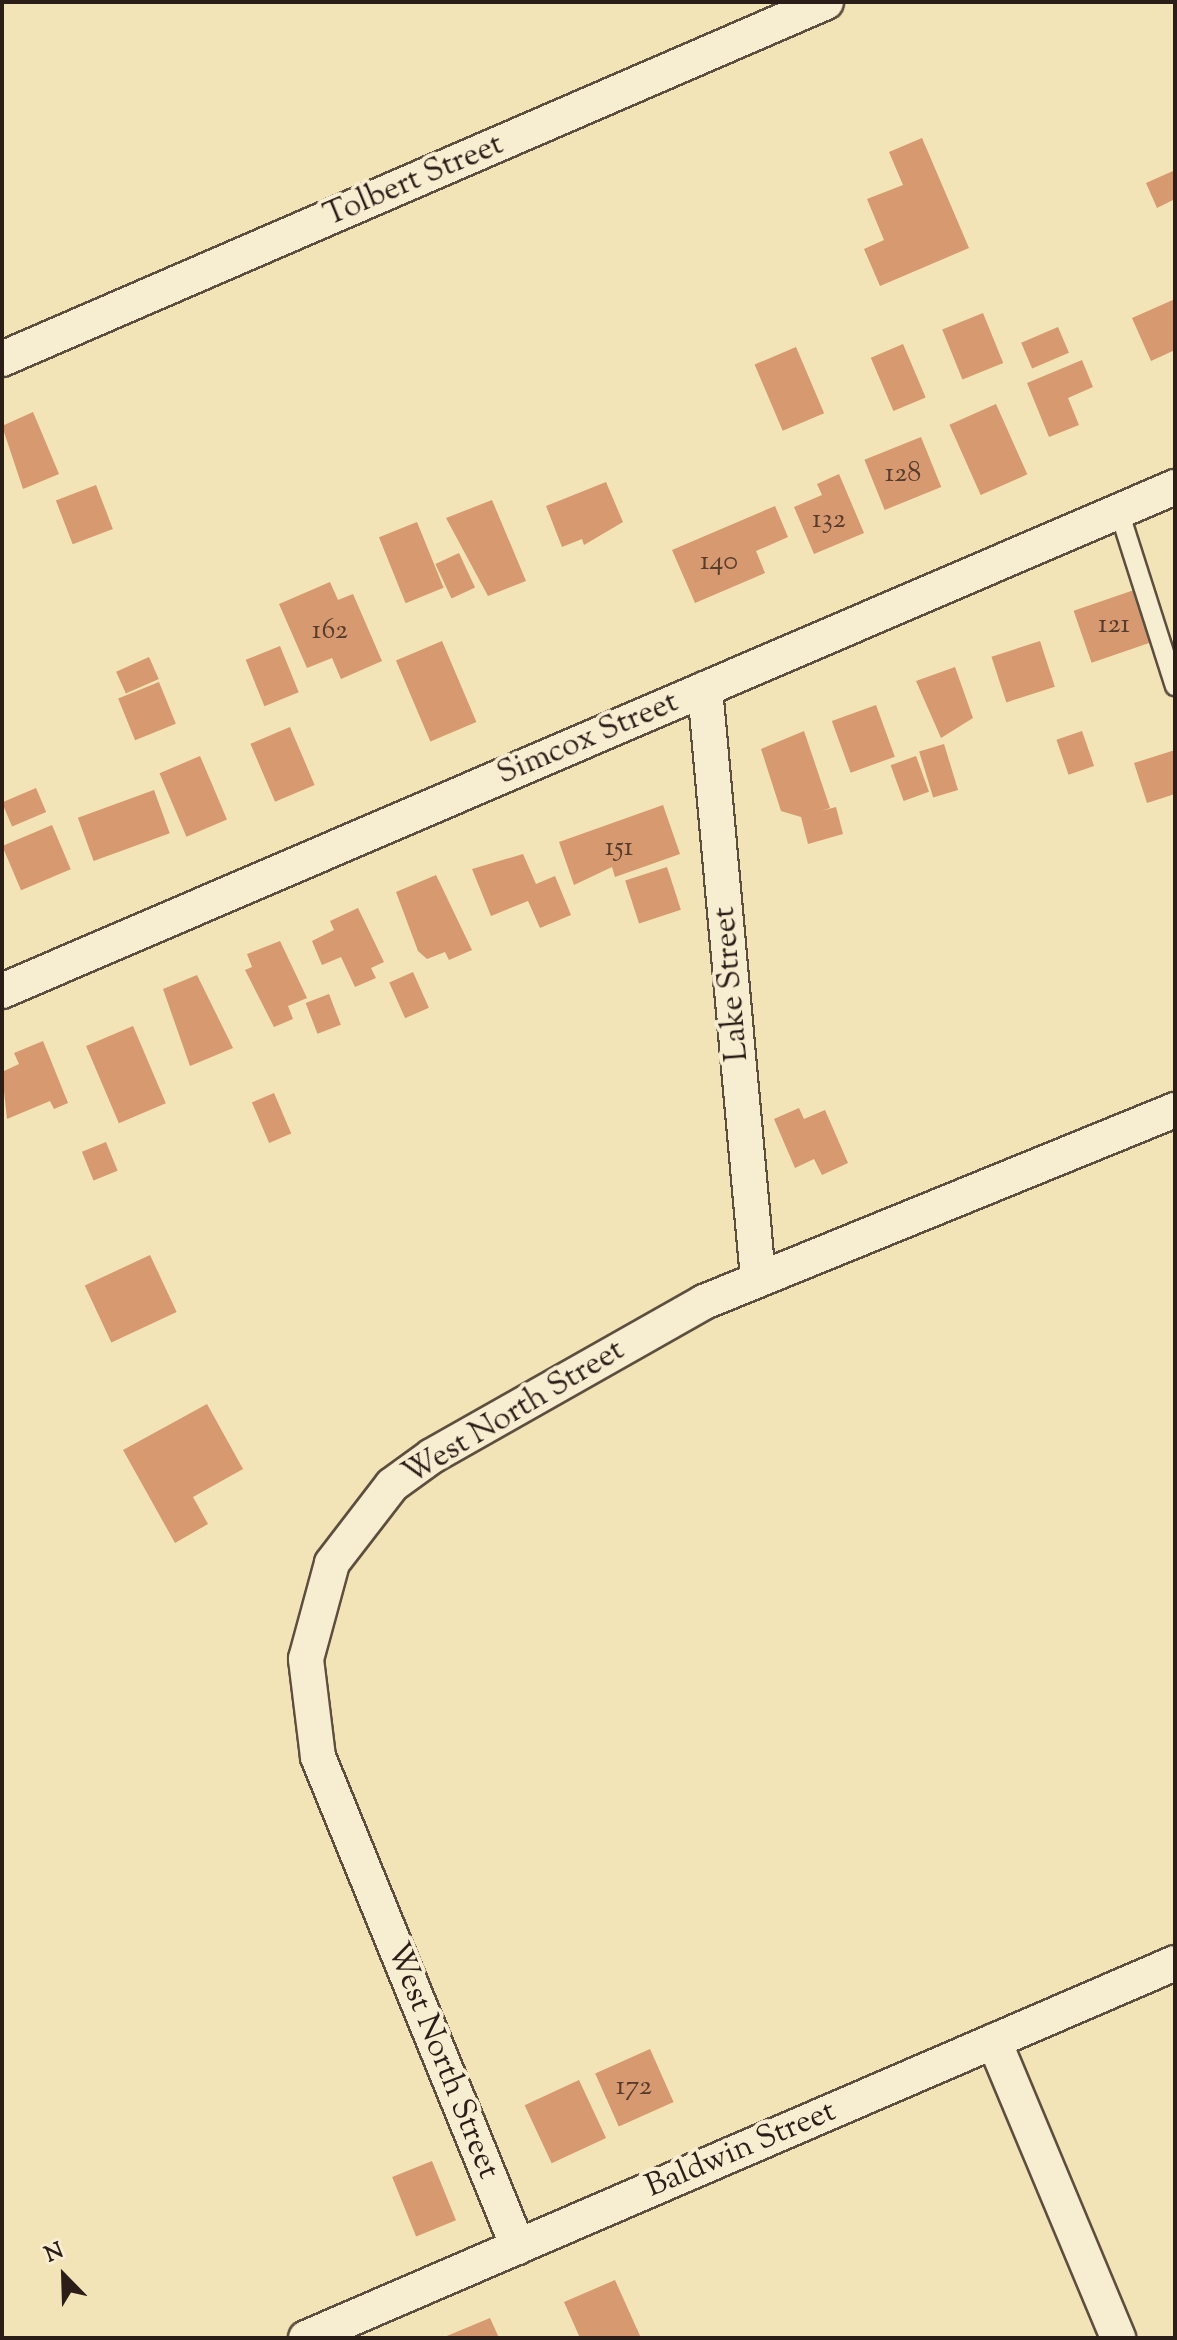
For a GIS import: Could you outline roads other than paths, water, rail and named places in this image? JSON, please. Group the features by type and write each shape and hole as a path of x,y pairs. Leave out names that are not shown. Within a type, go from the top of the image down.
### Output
{"street":[{"name":"Tolbert Street","path":"2,359 826,2"},
{"name":"Simcox Street","path":"2,991 1175,487"},
{"name":"Lake Street","path":"705,689 758,1278"},
{"name":"West North Street","path":"518,2247 318,1757 307,1709 315,1610 332,1563 392,1485 691,1310 758,1278 1175,1110"},
{"name":"Baldwin Street","path":"306,2338 1175,1963"},
{"path":"994,2041 1118,2338"}],"lane":[{"path":"1119,511 1175,686"}]}
